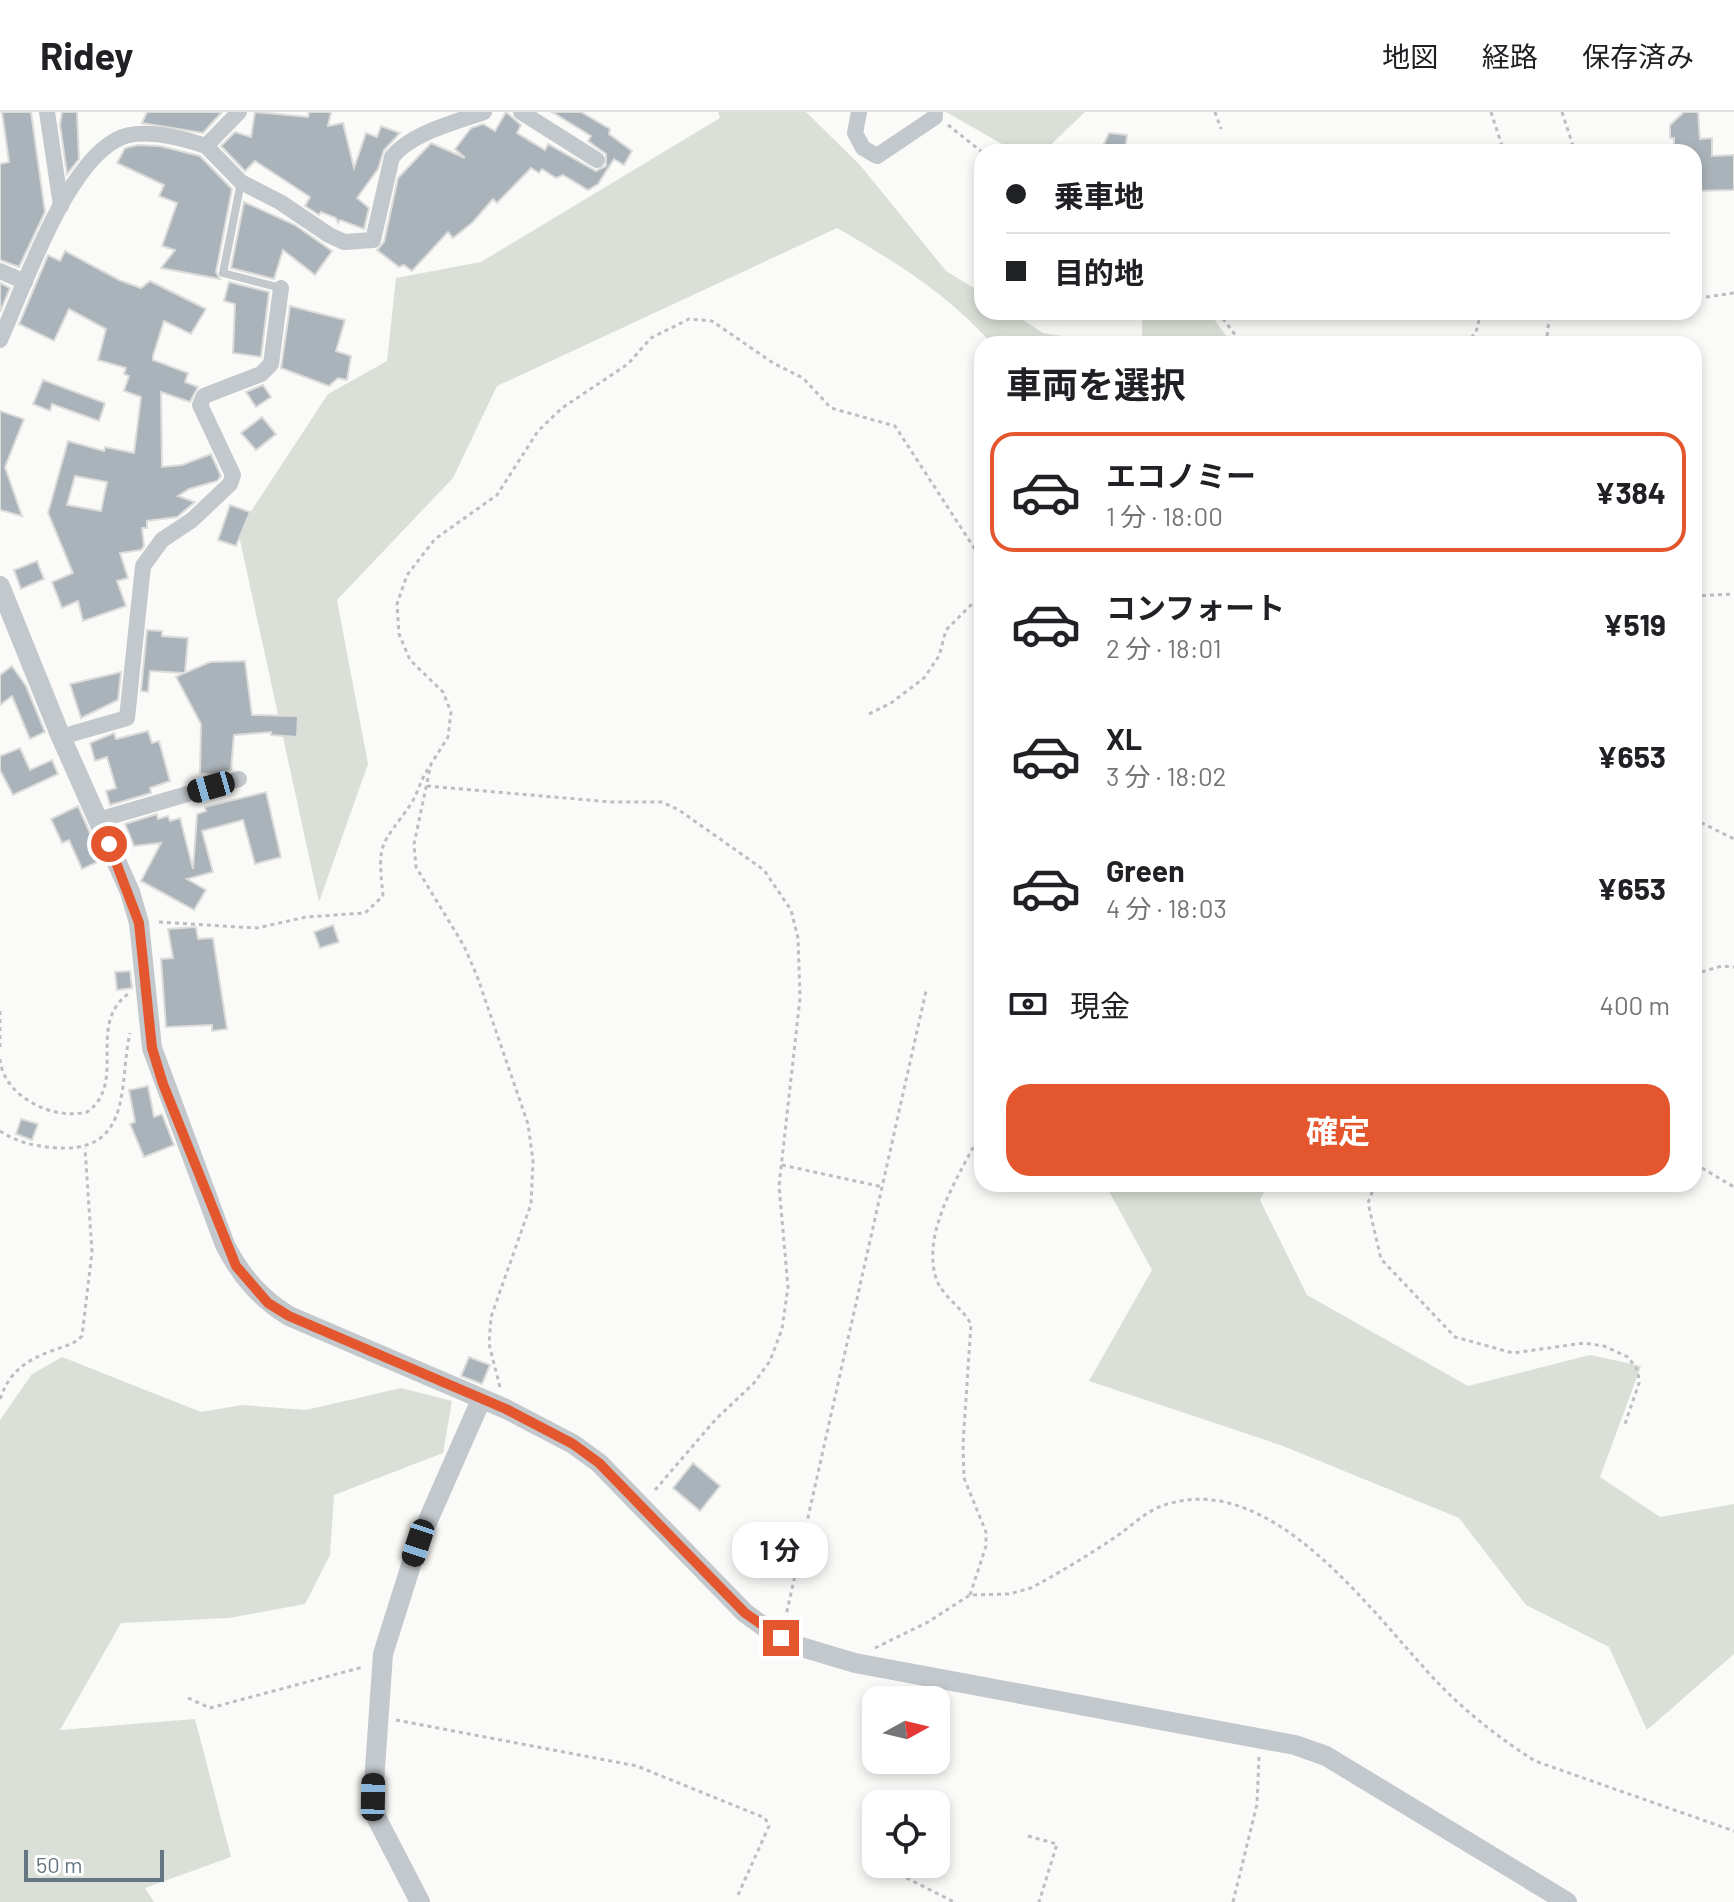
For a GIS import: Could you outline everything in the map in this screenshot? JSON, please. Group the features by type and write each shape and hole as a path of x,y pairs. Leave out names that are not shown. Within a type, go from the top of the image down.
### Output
{"street":[{"path":"47,112 61,206"},
{"path":"206,146 239,112"},
{"path":"0,340 61,206 79,177 118,138 164,136 206,146 241,182 329,235 344,242 361,244 373,240 392,157 399,149 431,131 484,112"},
{"path":"521,112 597,160"},
{"path":"859,112 855,133 863,148 877,156 935,114"},
{"path":"0,271 25,282"},
{"path":"61,737 127,718 143,566 162,540 202,511 230,484 233,475 200,405 204,396 261,374 271,364 281,288"},
{"path":"0,586 139,923 152,1048 163,1084 225,1245 251,1286 268,1303 289,1316 506,1409 582,1450 599,1463 745,1613 781,1638 855,1663 1260,1736 1326,1756 1567,1902"},
{"path":"98,820 239,779"},
{"path":"420,1902 376,1817 373,1787 382,1662 418,1543 481,1400"}],"lane":[{"path":"241,182 223,273 281,288"}],"path":[{"path":"1215,112 1221,129"},
{"path":"1491,112 1501,144"},
{"path":"1562,112 1572,144"},
{"path":"935,114 974,146"},
{"path":"1706,297 1734,293"},
{"path":"139,923 176,921 257,928 306,917 365,913 383,896 379,858 386,834 413,801 420,777 448,737 451,712 443,692 410,660 399,634 397,604 407,575 435,539 497,495 538,431 562,408 628,364 651,338 689,319 712,321 773,363 803,378 831,408 895,426 974,548"},
{"path":"1702,596 1734,594"},
{"path":"869,714 891,703 924,678 939,656 946,630 974,602"},
{"path":"431,764 414,844 416,867 464,946 477,976 528,1124 533,1161 531,1204 491,1317 489,1344 506,1409"},
{"path":"427,786 596,801 662,802 679,810 764,870 791,910 798,938 800,998 779,1186 788,1287 782,1329 770,1361 641,1506"},
{"path":"1702,823 1734,839"},
{"path":"1702,972 1722,966 1734,967"},
{"path":"0,1059 7,1082 24,1099 66,1114 87,1112 106,1089 106,1030 113,1010 125,995 145,987"},
{"path":"781,1638 926,991"},
{"path":"0,1131 47,1148 85,1148 103,1136 115,1117 124,1090 129,1038 135,1017 147,1008"},
{"path":"0,1011 0,1051"},
{"path":"970,1595 977,1563 986,1546 986,1532 964,1478 963,1444 971,1324 963,1310 938,1284 934,1263 944,1208 974,1146"},
{"path":"0,1399 10,1375 34,1359 75,1344 82,1336 92,1252 85,1148"},
{"path":"781,1165 883,1187"},
{"path":"1702,1168 1734,1187"},
{"path":"1372,1192 1368,1203 1381,1259 1455,1337 1513,1353 1584,1343 1604,1346 1628,1357 1638,1371 1639,1383 1625,1424"},
{"path":"855,1663 871,1649 928,1622 970,1595 1009,1594 1031,1588 1157,1508 1191,1501 1226,1504 1278,1526 1313,1549 1443,1688 1509,1744 1561,1773 1734,1831"},
{"path":"188,1698 210,1708 382,1662"},
{"path":"377,1716 637,1766 765,1818 769,1826 738,1895"},
{"path":"1233,1902 1257,1804 1260,1736"},
{"path":"1028,1836 1057,1844 1039,1902"},
{"path":"907,1878 954,1902"}],"shaded area":[{"path":"718,112 806,112 860,165 946,271 974,288 974,320 1023,320 1043,333 1060,336 984,336 939,294 837,228 497,386 453,478 337,600 368,764 319,902 238,531 328,394 387,361 396,278 481,262 720,118"},
{"path":"946,112 1085,112 1051,144 1002,144"},
{"path":"1142,320 1215,320 1226,336 1142,336"},
{"path":"1109,1192 1264,1192 1260,1200 1307,1295 1468,1386 1590,1355 1641,1366 1600,1477 1660,1517 1734,1504 1734,1654 1647,1730 1609,1647 1526,1605 1459,1518 1283,1446 1089,1381 1152,1270"},
{"path":"62,1357 201,1412 242,1405 306,1410 401,1388 452,1401 443,1453 334,1495 330,1555 305,1604 229,1618 121,1623 60,1730 195,1719 231,1857 145,1888 154,1902 0,1902 0,1420 32,1374"}],"building":[{"path":"2,112 31,112 45,212 19,267 0,260 0,164 9,162"},
{"path":"62,112 77,112 79,159 67,174 60,125"},
{"path":"147,112 222,112 203,133 142,123"},
{"path":"255,112 308,117 309,112 331,112 328,126 343,123 354,168 366,133 377,137 381,126 400,133 384,150 378,169 357,198 369,208 364,229 340,220 338,223 336,218 321,212 319,215 305,206 310,197 255,161 245,171 221,146 235,132 251,137"},
{"path":"506,112 521,125 517,133 545,150 548,144 596,171 606,166 606,154 588,141 591,136 552,112 581,112 610,129 609,134 632,151 624,165 614,159 598,184 588,190 563,175 556,178 542,169 539,173 531,168 497,203 493,199 473,222 453,238 448,232 412,271 404,265 399,267 377,250 384,242 398,178 431,143 465,158 455,149 471,128 483,124 495,131"},
{"path":"1684,112 1698,112 1700,139 1712,138 1712,156 1734,155 1734,190 1702,191 1702,144 1674,144 1674,138 1670,138 1670,125"},
{"path":"1109,133 1127,135 1126,144 1104,144"},
{"path":"160,146 200,156 232,189 216,272 220,279 161,268 175,250 162,246 177,203 159,196 164,185 117,163 125,148"},
{"path":"244,202 295,225 332,251 315,275 283,250 274,279 231,268"},
{"path":"65,251 119,280 141,288 150,281 206,309 191,334 164,321 153,356 153,360 188,373 185,382 198,387 190,402 161,392 162,467 182,465 211,454 221,476 217,481 189,489 178,496 195,502 177,517 147,521 147,528 142,528 144,546 141,550 120,553 128,578 117,581 126,606 83,621 78,601 62,608 52,582 73,573 48,513 68,441 104,451 105,447 134,453 141,397 124,391 129,376 124,374 126,368 98,360 106,329 69,309 54,341 19,324 48,255 60,261","holes":["75,476 107,482 101,511 67,505"]},
{"path":"229,282 269,292 261,357 233,353 235,304 224,301"},
{"path":"0,283 10,288 0,312"},
{"path":"290,306 345,320 336,351 351,356 347,380 338,378 329,386 281,368"},
{"path":"43,380 105,403 99,421 52,404 50,411 33,404"},
{"path":"263,385 271,397 256,407 246,392"},
{"path":"0,411 24,419 5,467 22,516 0,510"},
{"path":"262,417 276,434 256,450 241,433"},
{"path":"230,505 250,512 236,546 218,540"},
{"path":"37,561 44,579 21,589 14,570"},
{"path":"147,630 162,631 162,636 188,638 185,673 210,662 245,661 252,715 298,716 297,737 271,735 271,732 234,735 231,770 214,775 200,773 201,724 176,677 184,673 150,671 148,692 141,691"},
{"path":"12,666 26,686 45,732 30,739 12,696 0,705 0,675"},
{"path":"121,672 118,700 81,718 70,684"},
{"path":"148,731 152,743 159,741 170,781 150,788 151,793 110,805 106,791 116,788 107,757 95,761 90,743 114,733 116,739"},
{"path":"20,748 30,770 52,760 58,774 13,795 0,770 0,756"},
{"path":"266,792 281,857 255,864 243,820 202,831 213,872 187,879 206,890 194,910 141,881 161,843 134,846 125,824 157,814 158,819 168,816 170,821 180,818 193,869 197,814 206,811 205,807"},
{"path":"78,806 102,860 82,869 69,840 62,843 51,819"},
{"path":"333,925 339,942 320,948 314,932"},
{"path":"196,927 198,939 213,938 227,1029 212,1031 212,1025 166,1027 161,959 173,958 168,929"},
{"path":"130,971 132,988 117,990 115,972"},
{"path":"148,1086 154,1117 162,1114 174,1145 144,1157 130,1124 135,1122 129,1090"},
{"path":"21,1119 38,1124 32,1140 16,1134"},
{"path":"469,1357 490,1365 482,1384 461,1376"},
{"path":"693,1463 720,1486 700,1511 673,1488"}],"route":[{"path":"109,844 130,892 139,923 152,1048 163,1084 225,1245 251,1286 268,1303 289,1316 506,1409 573,1444 599,1463 745,1613 781,1638"}]}
